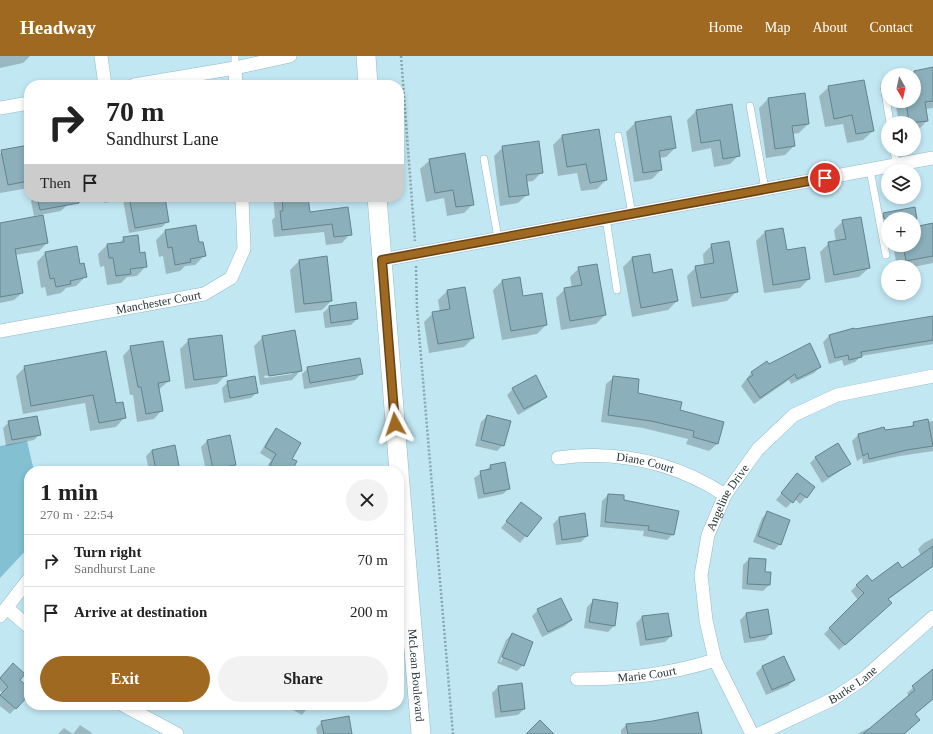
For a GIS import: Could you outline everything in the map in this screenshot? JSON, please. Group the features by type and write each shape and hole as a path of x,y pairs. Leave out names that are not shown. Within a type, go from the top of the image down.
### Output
{"main road":[{"path":"366,56 368,80"},
{"name":"McLean Boulevard","path":"377,202 399,466"},
{"name":"McLean Boulevard","path":"404,532 421,734"}],"street":[{"path":"101,56 104,80"},
{"path":"156,80 235,62 290,56"},
{"path":"235,62 236,80"},
{"path":"0,108 24,104"},
{"path":"901,164 933,158"},
{"path":"382,260 881,168"},
{"name":"Manchester Court","path":"0,331 204,294 231,278 244,249 242,202"},
{"name":"Angeline Drive","path":"752,734 715,660 706,620 701,575 708,535 725,495 758,449 794,415 837,395 933,376"},
{"name":"Diane Court","path":"558,458 603,455 646,460 674,469 703,481 725,495"},
{"path":"24,586 4,612 24,624"},
{"name":"Burke Lane","path":"759,734 833,699 863,680 933,618"},
{"name":"Marie Court","path":"577,679 612,679 649,675 682,670 715,660"},
{"path":"132,710 177,734"}],"lane":[{"path":"750,106 765,189"},
{"path":"618,136 632,214"},
{"path":"484,158 498,238"},
{"path":"870,170 886,255"},
{"path":"606,218 617,290"}],"path":[{"path":"401,56 403,80"},
{"path":"404,92 414,211 417,309 453,734"}],"shaded area":[{"path":"27,441 33,466 24,466 24,552 0,578 0,446"}],"building":[{"path":"933,67 933,101 925,102 928,121 921,122 921,116 908,116 907,108 921,108 921,70"},
{"path":"864,80 874,131 856,134 852,115 834,119 828,86"},
{"path":"805,93 809,124 792,126 795,146 775,149 768,98"},
{"path":"732,104 740,156 723,159 720,140 701,143 696,110"},
{"path":"671,116 676,148 659,151 662,170 643,173 635,122"},
{"path":"599,129 607,180 590,183 586,164 567,167 562,135"},
{"path":"539,141 543,173 526,175 529,195 509,197 502,146"},
{"path":"24,146 24,182 8,185 1,150"},
{"path":"465,153 474,205 456,207 453,190 435,193 429,159"},
{"path":"38,202 79,202 79,203 40,210"},
{"path":"130,202 166,202 169,222 135,228"},
{"path":"282,202 309,202 310,212 348,207 352,235 334,237 332,224 282,230 280,211 283,211"},
{"path":"915,207 916,212 888,212"},
{"path":"43,215 48,243 15,249 23,293 0,297 0,223"},
{"path":"861,217 870,268 834,275 828,242 846,239 842,220"},
{"path":"933,223 933,256 906,260 904,252 921,252 921,226"},
{"path":"196,225 199,242 203,242 206,256 190,259 191,262 175,265 172,247 168,248 165,230"},
{"path":"783,228 787,250 805,247 810,279 773,285 765,231"},
{"path":"138,235 140,253 145,252 147,267 130,269 131,274 116,276 113,258 109,258 107,244 124,242 123,237"},
{"path":"729,241 738,292 701,298 695,266 714,263 711,244"},
{"path":"77,246 80,264 84,263 87,277 70,281 71,284 56,287 54,278 50,279 45,252"},
{"path":"650,254 653,273 672,269 678,301 641,308 632,257"},
{"path":"327,256 332,301 304,304 299,260"},
{"path":"597,264 606,315 570,321 564,288 582,285 578,267"},
{"path":"520,277 523,296 542,293 547,325 511,331 502,280"},
{"path":"465,287 474,338 438,344 432,312 450,309 447,290"},
{"path":"356,302 358,319 331,323 329,306"},
{"path":"933,316 933,340 861,352 862,357 849,360 848,355 835,358 829,335 854,328"},
{"path":"295,330 302,371 269,376 262,336"},
{"path":"222,335 227,376 194,380 188,339"},
{"path":"163,341 170,381 158,383 163,411 146,414 141,387 138,387 130,346"},
{"path":"810,343 821,367 797,379 795,374 760,398 747,379 753,375 751,372 767,361 769,364"},
{"path":"106,351 116,403 123,402 126,418 99,423 93,395 31,406 24,366"},
{"path":"360,358 363,374 310,383 307,367"},
{"path":"536,375 547,397 524,409 512,388"},
{"path":"255,376 258,393 230,398 227,381"},
{"path":"613,376 639,379 638,393 682,402 680,410 724,422 718,444 693,437 694,431 651,421 608,415"},
{"path":"487,415 511,421 504,446 481,440"},
{"path":"37,416 41,435 12,440 8,421"},
{"path":"928,419 933,446 907,450 869,459 868,453 863,456 858,434 884,427 885,430 914,426 913,422"},
{"path":"276,428 301,443 292,459 297,461 294,466 270,465 276,454 265,447"},
{"path":"230,435 236,465 212,466 207,440"},
{"path":"838,443 851,464 828,477 815,457"},
{"path":"175,445 179,466 155,466 152,450"},
{"path":"505,462 510,489 484,494 480,471 491,469 490,465"},
{"path":"797,473 815,487 807,498 800,493 793,503 781,493"},
{"path":"608,494 624,495 624,500 679,511 674,535 648,530 649,526 605,522"},
{"path":"521,502 542,518 527,537 506,521"},
{"path":"767,511 790,520 781,545 758,536"},
{"path":"585,513 588,536 562,540 559,517"},
{"path":"933,546 933,566 888,599 892,603 845,645 829,628 864,593 856,585 867,575 872,581 898,562 902,568"},
{"path":"749,558 766,559 765,572 771,572 770,585 747,584"},
{"path":"561,598 572,620 548,632 537,609"},
{"path":"593,599 618,603 615,626 589,622"},
{"path":"768,609 772,634 750,638 746,613"},
{"path":"668,613 672,636 646,640 642,616"},
{"path":"512,633 533,642 524,666 502,657"},
{"path":"784,656 795,680 772,690 762,666"},
{"path":"13,663 24,673 20,680 24,684 24,700 16,709 0,695 8,687 0,678"},
{"path":"933,669 933,699 915,714 920,720 904,734 863,734 915,690 912,686"},
{"path":"522,683 525,709 501,712 498,686"},
{"path":"698,712 702,734 628,734 626,724 653,721"},
{"path":"349,716 352,734 324,734 321,721"},
{"path":"540,720 554,734 526,734"}],"route":[{"path":"395,424 382,260 825,178"}]}
